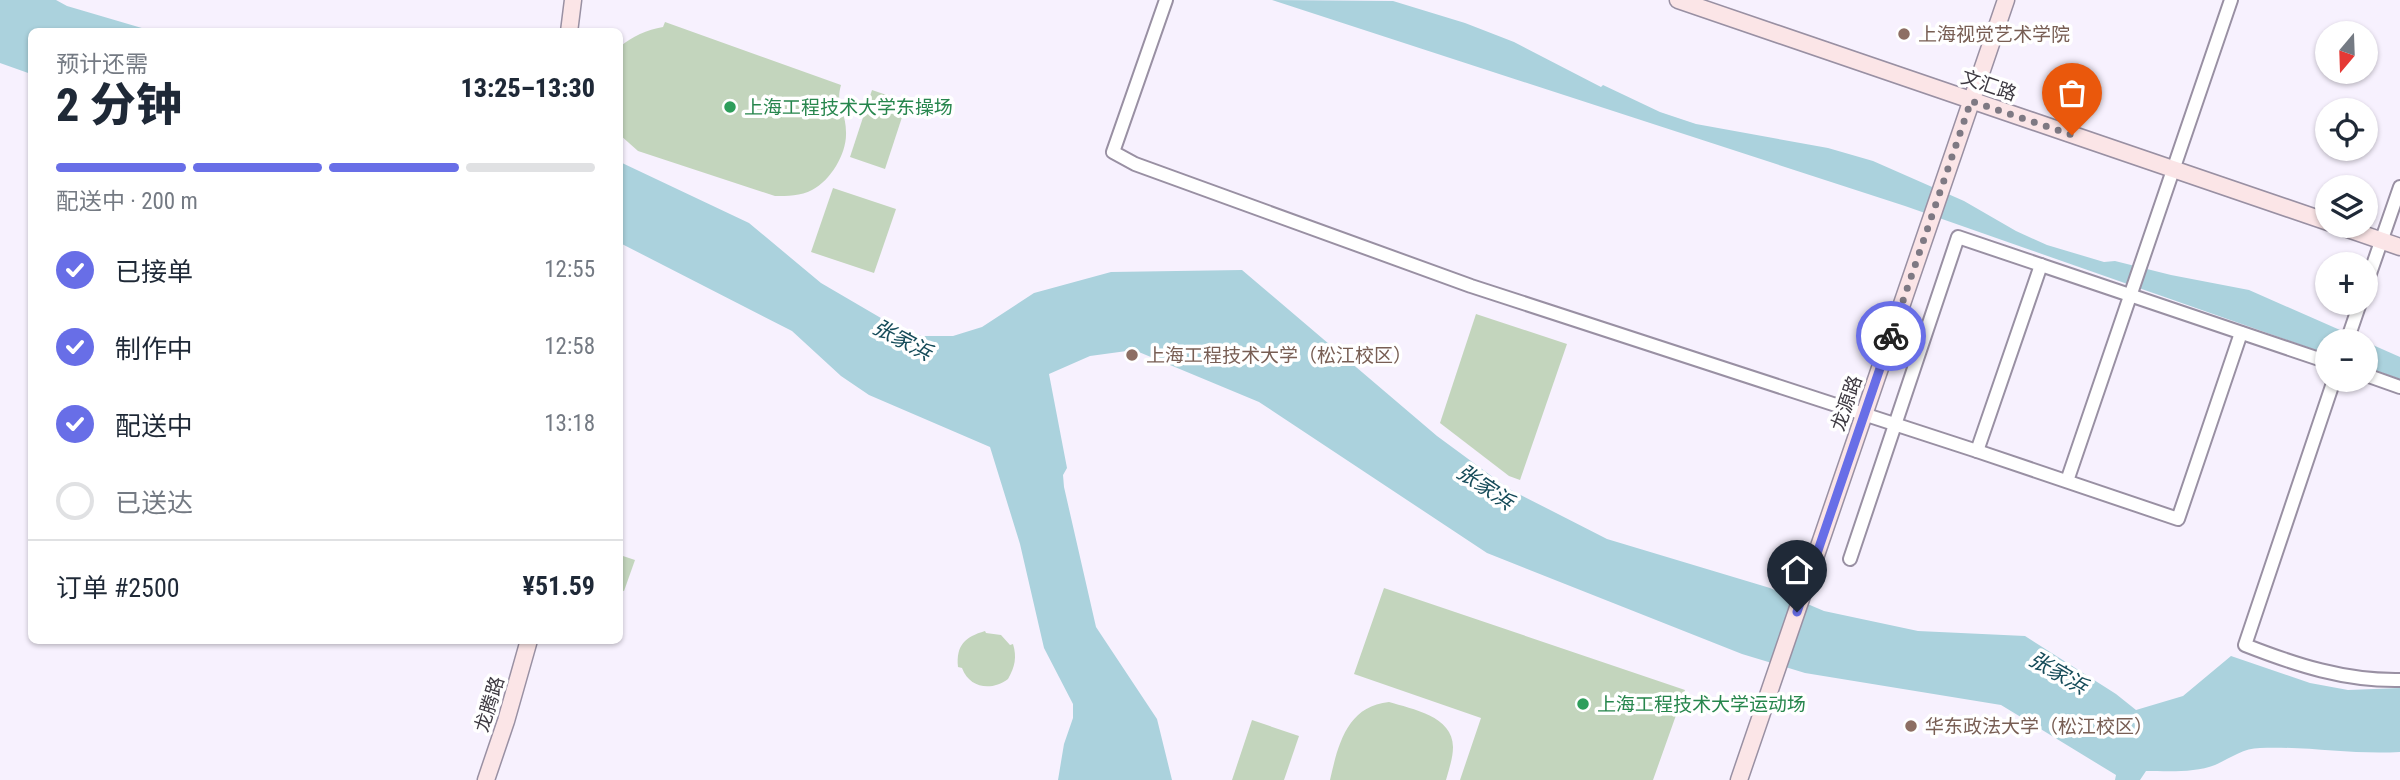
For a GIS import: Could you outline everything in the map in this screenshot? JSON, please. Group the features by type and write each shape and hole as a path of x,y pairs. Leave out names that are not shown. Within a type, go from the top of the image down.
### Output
{"main road":[{"path":"570,28 573,0"},
{"name":"文汇路","path":"1678,0 2315,218"},
{"name":"龙源路","path":"1739,780 2006,0"},
{"path":"2375,238 2400,247"},
{"name":"龙腾路","path":"486,780 528,644"}],"street":[{"path":"1166,0 1113,152 1135,164 1471,286 2179,519 2241,333"},
{"path":"2067,481 2231,0"},
{"path":"2377,252 2400,187"},
{"path":"1850,559 1958,237 2315,358"},
{"path":"1977,451 2041,265"},
{"path":"2378,379 2400,387"},
{"path":"2330,392 2245,645 2320,672 2352,678 2400,680"}],"green space":[{"name":"上海工程技术大学东操场","path":"665,22 841,85 839,98 846,125 846,140 841,157 825,180 803,193 775,196 638,151 623,138 623,45 640,34 663,27"},
{"path":"872,90 907,102 885,169 850,157"},
{"path":"833,188 896,209 874,273 811,252"},
{"path":"1476,314 1567,344 1520,480 1509,476 1440,423"},
{"path":"623,556 635,560 623,591"},
{"name":"上海工程技术大学运动场","path":"1384,588 1685,690 1653,780 1460,780 1481,718 1354,674"},
{"path":"985,631 1001,635 1010,645 1013,644 1015,653 1014,666 1008,679 989,686 976,684 958,667 963,643"},
{"path":"1389,702 1430,716 1446,728 1453,747 1446,780 1330,780 1341,741 1354,719 1375,705"},
{"path":"1252,720 1299,736 1284,780 1232,780"}],"water":[{"path":"0,0 56,0 67,6 142,28 28,28 28,73 0,63"},
{"path":"1272,0 1393,1 1465,23 1514,42 1601,87 1603,85 1660,112 1696,124 1828,148 1873,161 1964,201 2016,231 2047,245 2104,262 2115,261 2249,290 2338,329 2315,329 2315,350 1905,206"},
{"name":"张家浜","path":"623,163 749,223 821,283 898,328 921,336 953,336 982,327 1034,293 1111,272 1242,270 1437,436 1509,489 1607,539 1770,588 1824,611 1918,631 2025,636 2116,694 2136,710 2183,696 2231,656 2310,683 2348,690 2400,688 2400,752 2254,748 2207,768 2146,771 2140,780 2115,780 2116,775 2001,705 1805,673 1742,654 1487,553 1259,402 1134,350 1090,356 1049,374 1067,468 1063,475 1064,487 1096,627 1157,719 1172,780 1058,780 1064,744 1073,718 1073,704 1044,648 1020,544 990,447 869,395 841,376 792,331 623,245"},
{"path":"2378,347 2400,357 2400,379 2378,371"}],"way so far":[{"path":"1891,336 1971,101 2072,135"}],"place":[{"name":"上海视觉艺术学院","path":"1904,34"},
{"name":"上海工程技术大学东操场","path":"730,107"},
{"name":"上海工程技术大学（松江校区）","path":"1132,355"},
{"name":"上海工程技术大学运动场","path":"1583,704"},
{"name":"华东政法大学（松江校区）","path":"1911,726"}],"route":[{"path":"1797,612 1891,336"}]}
